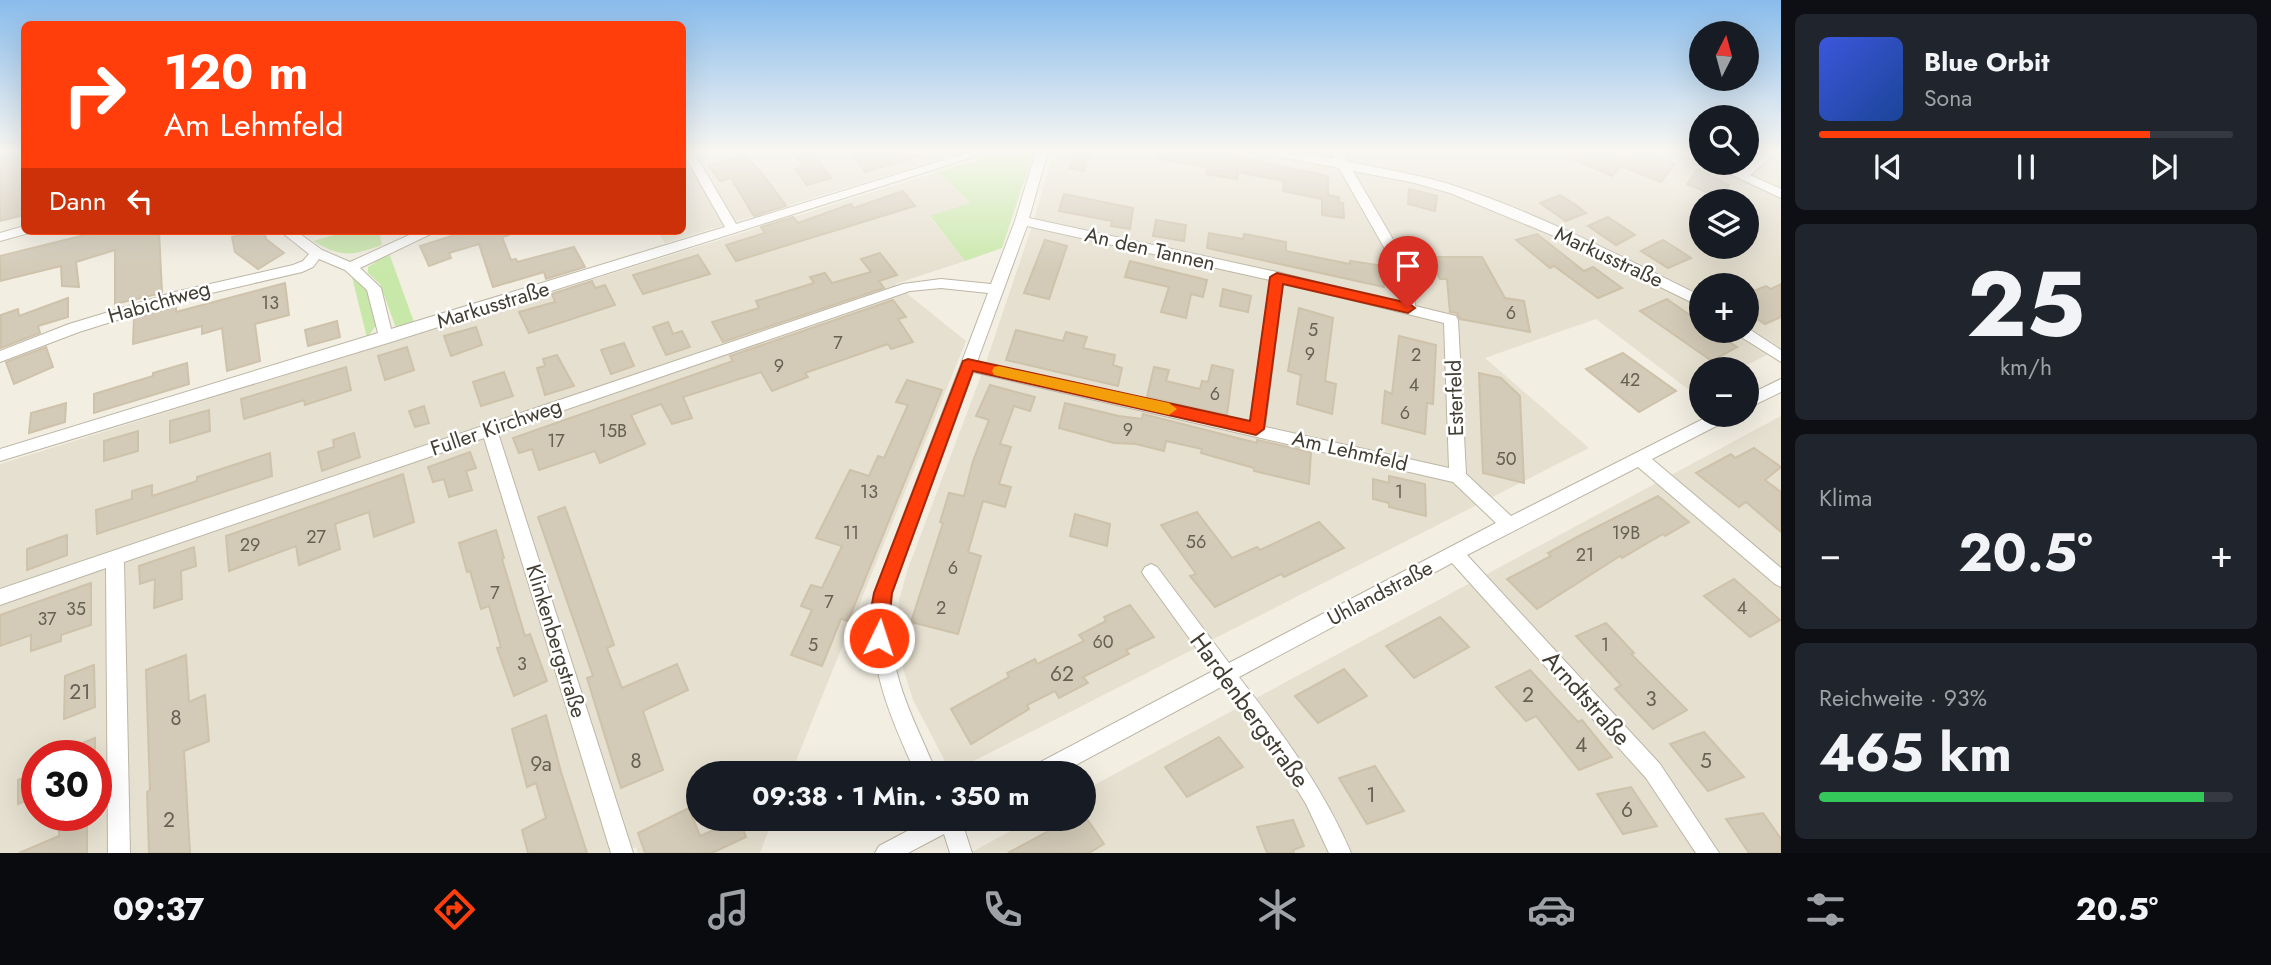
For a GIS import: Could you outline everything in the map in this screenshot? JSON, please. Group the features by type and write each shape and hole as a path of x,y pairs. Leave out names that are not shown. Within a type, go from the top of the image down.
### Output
{"street":[{"path":"710,191 733,230"},
{"name":"Markusstraße","path":"0,455 859,191"},
{"path":"922,761 894,703 883,664 878,620 890,572 1022,221 1031,191"},
{"path":"1358,191 1405,272 1408,308"},
{"name":"Markusstraße","path":"1451,191 1486,202 1576,240 1689,296"},
{"name":"An den Tannen","path":"1022,221 1277,277 1451,320"},
{"path":"0,237 21,231"},
{"path":"292,235 317,253 350,267 374,288 386,338"},
{"path":"350,267 421,235"},
{"name":"Habichtweg","path":"0,357 74,328 180,295 297,269 308,264 317,253"},
{"path":"1256,429 1277,277"},
{"name":"Fuller Kirchweg","path":"0,597 908,287 931,282 951,282 996,290"},
{"name":"Esterfeld","path":"1451,320 1458,477"},
{"path":"1759,342 1781,357"},
{"name":"Am Lehmfeld","path":"968,365 1458,477 1510,526"},
{"path":"1759,396 1781,385"},
{"name":"Uhlandstraße","path":"1063,761 1454,553 1701,427"},
{"name":"Klinkenbergstraße","path":"489,430 622,853"},
{"path":"1640,459 1781,579"},
{"name":"Arndtstraße","path":"1454,553 1653,771 1708,853"},
{"path":"116,557 119,853"},
{"name":"Hardenbergstraße","path":"1151,572 1293,765 1313,797 1340,853"},
{"path":"887,853 928,831"},
{"path":"954,831 961,853"}],"shaded area":[{"path":"686,191 837,191 665,243 660,235 686,235"},
{"path":"878,191 957,191 970,204 930,217 965,261 895,284 966,341 796,761 686,761 686,831 768,831 760,853 638,853 636,847 623,853 0,853 0,464"},
{"path":"1042,191 1689,191 1689,259 1759,259 1759,191 1781,191 1781,348 1759,359 1689,357 1689,390 1596,319 1485,358 1589,448 974,761 945,761 913,700 898,652 899,601 907,571 984,368"},
{"path":"1781,416 1781,853 970,853 1010,831 1096,831 1096,784"}],"green space":[{"path":"957,191 1021,191 1002,248 965,261 930,216 970,203"},
{"path":"334,235 380,235 382,245 347,254 313,241"},
{"path":"389,253 415,325 396,328 380,284 368,273 368,267"},
{"path":"352,277 366,288 377,324 367,338"}],"building":[{"path":"0,191 21,191 21,216 0,221"},
{"path":"739,191 775,191 786,206 754,216"},
{"path":"903,191 915,206 736,261 726,245 765,233 761,227 793,217 798,223 851,204 854,208"},
{"path":"1283,191 1328,191 1328,195 1339,197 1339,202 1343,203 1344,218 1322,215 1322,199"},
{"path":"1409,191 1437,196 1435,211 1408,204"},
{"path":"1064,194 1133,208 1130,229 1111,226 1112,221 1059,211"},
{"path":"1560,195 1586,213 1566,221 1540,203"},
{"path":"1608,217 1635,235 1616,245 1588,226"},
{"path":"1156,220 1186,225 1184,241 1153,236"},
{"path":"1209,233 1243,239 1244,234 1286,242 1286,251 1350,264 1350,261 1384,266 1384,287 1207,248"},
{"path":"1537,234 1584,271 1593,267 1622,288 1598,298 1554,266 1550,268 1516,240"},
{"path":"85,235 159,235 162,293 115,304 115,250 76,262 79,287 62,286 61,266 0,281 0,256"},
{"path":"265,235 266,239 284,253 258,269 235,252 232,237"},
{"path":"454,235 509,235 502,237 511,260 516,259 517,262 574,247 585,267 546,279 544,272 493,287 479,244 449,253 451,258 429,266 420,246"},
{"path":"1045,240 1067,246 1049,299 1024,293"},
{"path":"1663,240 1689,259 1668,268 1641,251"},
{"path":"880,253 897,275 879,281 884,288 723,342 712,322 759,308 756,301 814,283 810,277 825,273 832,283 871,272 861,259"},
{"path":"698,255 710,274 643,294 633,275"},
{"path":"1429,257 1482,257 1505,298 1524,301 1530,332 1460,319 1457,313 1450,312 1447,279 1440,279"},
{"path":"1130,261 1207,280 1203,297 1191,294 1186,318 1161,312 1169,287 1125,277"},
{"path":"592,281 595,288 605,285 615,305 529,333 519,312 555,302 552,294"},
{"path":"285,283 289,315 255,324 260,361 227,371 222,328 202,334 202,326 133,344 134,318 176,306 176,312"},
{"path":"1781,284 1781,317 1765,324 1759,320 1759,289 1766,286 1771,289"},
{"path":"1223,289 1251,296 1248,312 1220,306"},
{"path":"68,298 68,317 38,326 40,333 1,348 1,315 18,309 19,316"},
{"path":"1667,299 1689,315 1689,343 1731,343 1737,347 1719,357 1706,357 1640,311"},
{"path":"893,300 906,317 898,319 913,342 891,349 888,344 805,373 808,377 772,391 761,372 683,397 692,418 672,424 661,404 631,415 645,444 600,463 595,451 539,470 532,449 519,453 513,438 733,361 730,356"},
{"path":"1299,308 1333,318 1325,381 1336,384 1332,414 1297,404 1301,375 1288,371"},
{"path":"337,321 340,337 308,346 305,330"},
{"path":"668,322 673,334 682,331 690,347 666,355 653,327"},
{"path":"476,327 482,345 451,356 444,336"},
{"path":"1016,330 1063,341 1066,332 1087,337 1083,348 1115,355 1113,365 1122,368 1118,386 1006,360"},
{"path":"1399,336 1436,345 1433,404 1427,403 1425,434 1382,423 1385,391 1392,394"},
{"path":"624,343 634,366 611,374 601,350"},
{"path":"46,347 53,367 14,384 6,362"},
{"path":"407,347 414,370 385,380 378,356"},
{"path":"1623,353 1676,391 1639,412 1586,369"},
{"path":"557,355 574,386 545,395 537,368 545,366 543,359"},
{"path":"187,363 189,384 94,413 94,394"},
{"path":"1212,365 1233,370 1227,415 1147,397 1154,367 1169,370 1166,381 1200,389 1202,381 1208,382"},
{"path":"346,367 351,390 305,405 304,400 244,419 241,399"},
{"path":"504,372 513,396 481,406 473,382"},
{"path":"1479,373 1501,378 1520,396 1524,483 1483,473"},
{"path":"907,380 942,390 848,621 841,619 822,666 791,655 812,610 801,606 811,585 822,588 842,546 816,538 850,470 869,476 878,456 884,458 908,405 896,402"},
{"path":"990,385 1035,397 1030,411 1014,406 1000,444 1011,447 999,484 1011,487 1005,507 983,501 968,552 981,556 958,634 911,622 943,523 940,522 949,493 964,496 973,461 989,420 976,416"},
{"path":"66,403 65,422 29,433 31,413"},
{"path":"1065,403 1119,416 1142,419 1143,414 1257,443 1257,440 1311,452 1309,484 1254,471 1254,468 1201,453 1202,449 1166,441 1164,451 1136,444 1114,443 1059,428"},
{"path":"424,406 429,423 415,427 409,411"},
{"path":"209,410 210,431 170,443 170,421"},
{"path":"138,431 138,451 104,461 104,441"},
{"path":"354,433 360,457 322,471 318,452 334,447 333,440"},
{"path":"1754,448 1781,467 1765,480 1781,492 1781,532 1746,502 1739,507 1696,473 1731,454 1735,458"},
{"path":"470,452 476,468 466,471 472,490 449,497 444,479 433,482 428,467"},
{"path":"270,453 272,476 97,534 96,510 132,499 132,491 152,485 152,496 197,481 197,477"},
{"path":"403,474 414,522 374,537 369,512 335,524 340,549 299,565 296,546 229,571 226,536"},
{"path":"1389,476 1425,484 1426,516 1389,507 1389,503 1373,499 1373,479 1389,483"},
{"path":"1658,496 1689,522 1622,558 1620,556 1537,609 1507,579 1551,556 1548,553 1577,537"},
{"path":"565,507 614,645 607,648 622,688 677,664 688,690 643,711 663,770 621,788 587,678 593,676 538,517"},
{"path":"1197,512 1232,558 1257,547 1260,550 1319,522 1344,548 1284,577 1281,574 1215,607 1190,576 1196,574 1161,525"},
{"path":"1075,514 1110,524 1107,546 1070,536"},
{"path":"496,530 525,636 530,634 547,681 514,696 497,648 501,647 489,606 481,609 459,543"},
{"path":"67,535 67,555 27,570 27,549"},
{"path":"194,547 196,566 181,571 182,599 154,608 155,579 140,584 139,566"},
{"path":"1734,579 1780,620 1750,637 1704,596"},
{"path":"91,583 91,625 61,635 61,641 31,651 31,635 0,646 0,615"},
{"path":"1130,605 1154,637 1126,650 1129,654 1083,677 1088,683 1059,698 1055,691 1027,705 1029,709 971,744 951,709 1009,677 1007,673 1035,659 1037,664 1084,641 1079,635 1106,621 1104,617"},
{"path":"1440,617 1469,647 1414,678 1386,646"},
{"path":"1606,623 1634,653 1631,654 1687,710 1653,729 1615,689 1621,685 1576,636"},
{"path":"186,655 189,702 205,695 209,741 184,751 190,853 149,853 146,670"},
{"path":"94,665 95,707 64,719 65,676"},
{"path":"1344,669 1367,696 1318,723 1295,696"},
{"path":"1530,670 1578,722 1582,720 1612,757 1579,770 1536,716 1526,721 1496,687"},
{"path":"546,715 587,853 528,853 522,830 546,818 536,783 527,787 512,729"},
{"path":"1704,732 1744,777 1708,791 1670,744"},
{"path":"1219,737 1243,767 1187,797 1165,767"},
{"path":"1375,766 1404,811 1367,824 1339,778"},
{"path":"21,779 21,803 18,804 18,780"},
{"path":"1631,787 1657,826 1623,834 1597,794"},
{"path":"686,809 686,831 698,831 700,836 711,831 744,831 746,837 712,853 645,853 638,833"},
{"path":"1763,813 1781,839 1781,853 1749,853 1726,819"},
{"path":"1293,820 1304,846 1293,850 1294,853 1267,853 1257,827"},
{"path":"59,831 87,831 87,853 19,853 59,836"},
{"path":"1049,831 1095,831 1104,844 1089,853 1008,853"}],"slow traffic":[{"path":"999,371 1169,409"}],"route":[{"path":"879,638 878,620 883,593 968,365 1256,429 1277,277 1408,308"}]}
